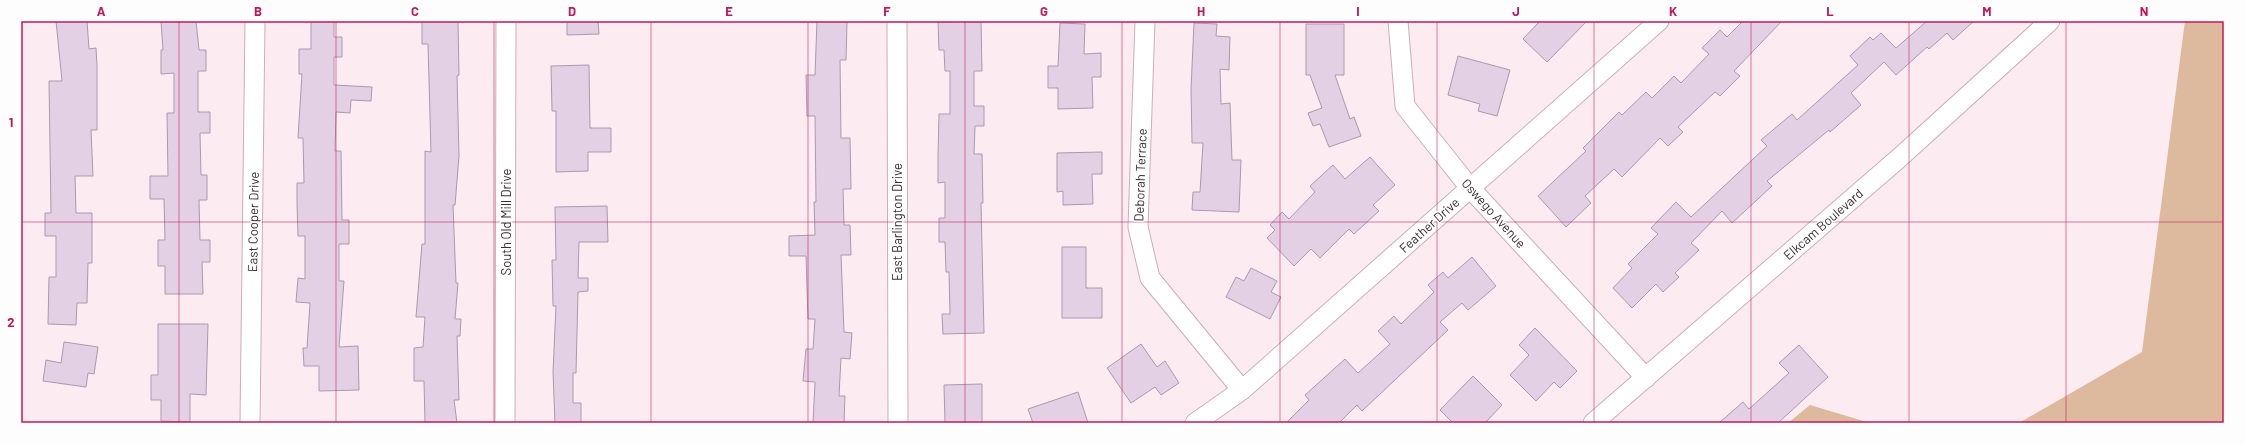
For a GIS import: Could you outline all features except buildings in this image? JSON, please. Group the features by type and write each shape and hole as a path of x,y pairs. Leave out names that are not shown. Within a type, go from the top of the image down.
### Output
{"street":[{"name":"East Cooper Drive","path":"250,423 255,21"},
{"name":"South Old Mill Drive","path":"505,423 506,21"},
{"name":"East Barlington Drive","path":"897,21 898,423"},
{"name":"Deborah Terrace","path":"1145,21 1138,227 1150,278 1242,390"},
{"name":"Oswego Avenue","path":"1398,21 1405,106 1470,188 1646,378"},
{"name":"Feather Drive","path":"1195,423 1242,390 1659,21"},
{"name":"Elkcam Boulevard","path":"1593,423 1898,159 2050,21"}],"shaded area":[{"path":"2185,21 2224,21 2224,423 2019,423 2142,352"},
{"path":"1810,405 1870,423 1788,423"}]}
